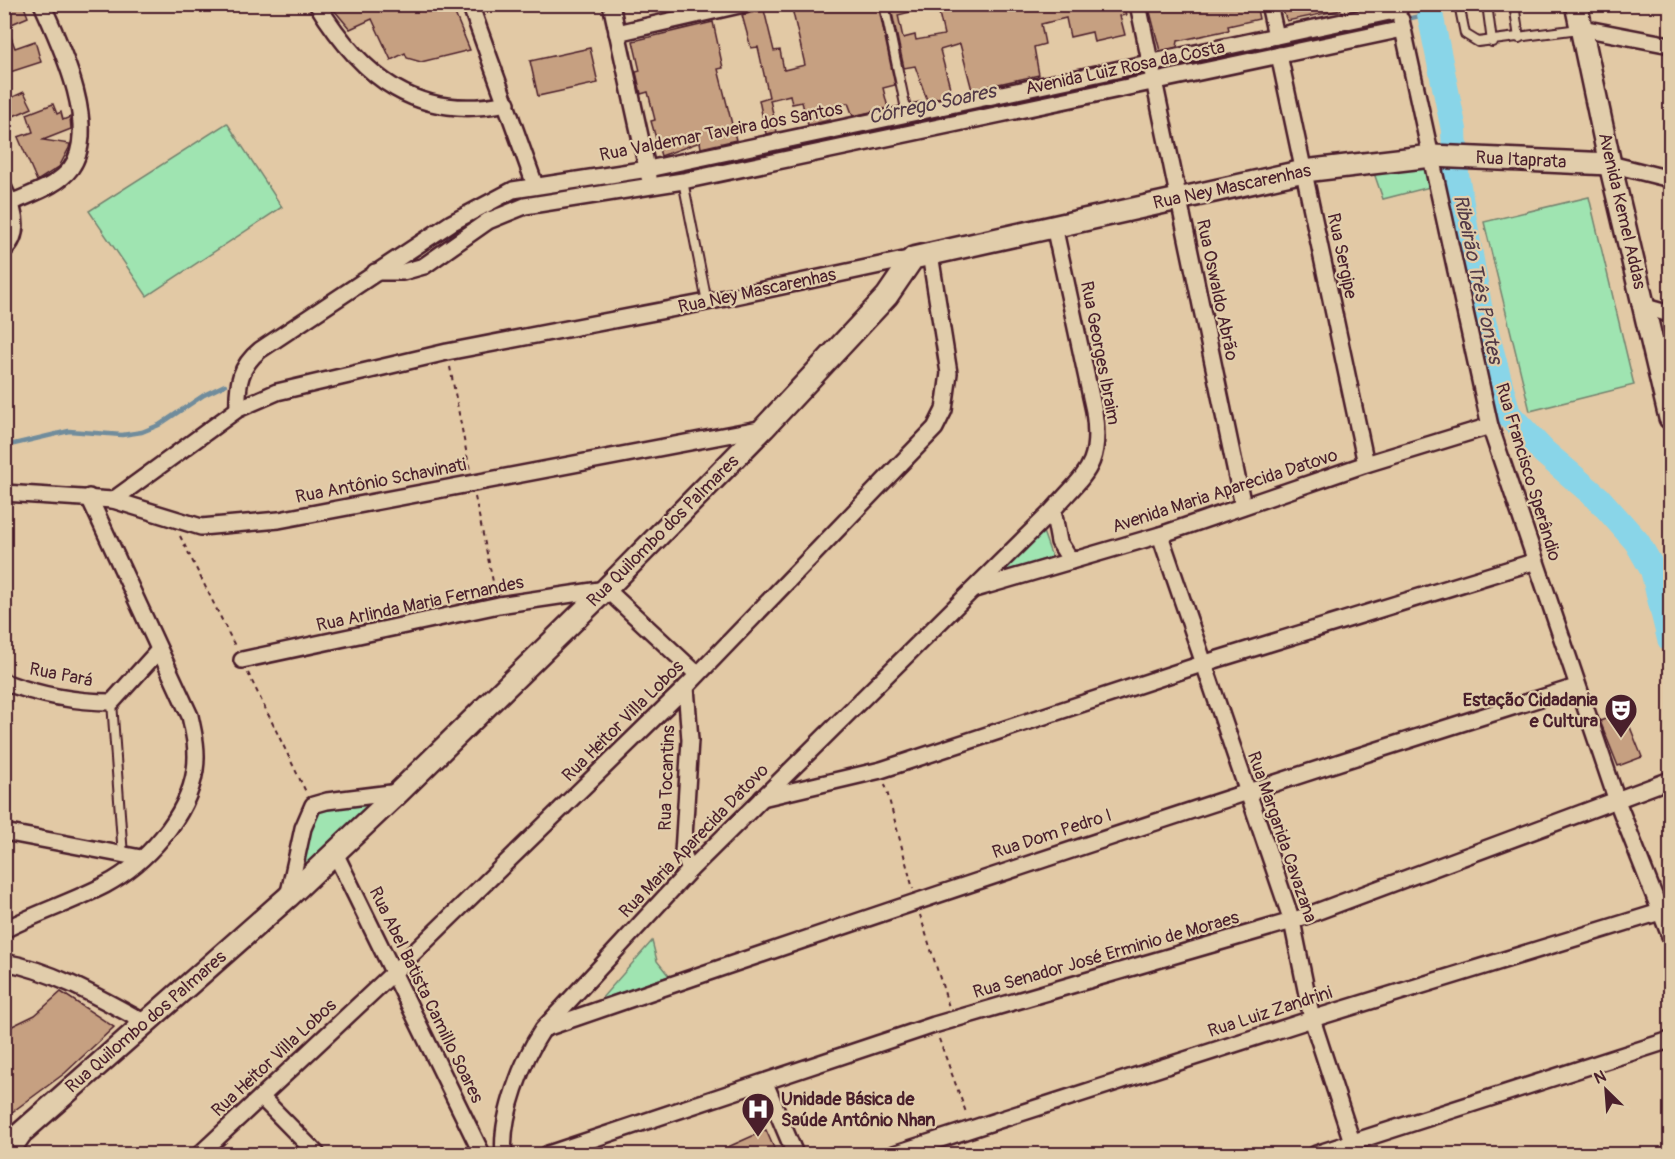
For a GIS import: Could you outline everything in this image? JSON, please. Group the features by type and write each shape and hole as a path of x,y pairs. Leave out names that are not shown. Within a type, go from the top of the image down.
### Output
{"street":[{"path":"11,203 61,178 71,168 78,152 81,129 75,90 59,42 42,4"},
{"path":"316,4 334,32 359,61 385,83 407,95 459,110 478,110 507,104"},
{"path":"470,4 535,185"},
{"path":"611,4 650,178"},
{"path":"617,33 744,4"},
{"name":"Rua Oswaldo Abrão","path":"1138,4 1243,506"},
{"path":"1269,4 1276,36"},
{"name":"Avenida Kemel Addas","path":"1576,4 1610,164 1671,418"},
{"name":"Rua Valdemar Taveira dos Santos","path":"238,409 238,385 245,365 251,357 375,272 500,195 535,185 650,178 907,114 1153,73 1276,36 1401,16"},
{"name":"Avenida Luiz Rosa da Costa","path":"375,272 411,270 424,266 488,221 525,206 650,178 683,181 1153,73 1280,55 1401,16"},
{"name":"Rua Francisco Sperândio","path":"1401,16 1437,156 1490,426 1576,687 1617,801 1671,936"},
{"path":"1582,28 1671,45"},
{"name":"Rua Sergipe","path":"1280,55 1366,464"},
{"name":"Rua Itaprata","path":"1437,156 1610,164"},
{"name":"Rua Ney Mascarenhas","path":"113,500 238,409 277,392 344,374 707,302 1304,171 1437,156"},
{"path":"1610,164 1671,179"},
{"path":"4,189 11,203 14,231 10,245 4,250"},
{"name":"Rua Georges Ibraim","path":"972,590 1053,510 1093,464 1096,428 1054,226"},
{"name":"Rua Quilombo dos Palmares","path":"8,1153 21,1133 335,853 606,589 764,428 922,256"},
{"name":"Rua Heitor Villa Lobos","path":"200,1155 392,974 686,687 935,428 944,410 949,373 922,256"},
{"path":"1645,308 1671,314"},
{"name":"Avenida Maria Aparecida Datovo","path":"972,590 1160,535 1366,464 1490,426"},
{"name":"Rua Antônio Schavinati","path":"4,493 113,500 201,527 230,526 279,520 764,428"},
{"path":"4,930 105,885 122,875 164,835 182,808 195,771 196,743 190,716 89,497"},
{"path":"1053,510 1059,542 1071,561"},
{"name":"Rua Margarida Cavazana","path":"1160,535 1202,664 1292,921 1312,1019 1354,1148"},
{"path":"762,798 881,770 1202,664 1533,562"},
{"path":"606,589 697,674"},
{"name":"Rua Arlinda Maria Fernandes","path":"242,660 499,606 606,589"},
{"name":"Rua Maria Aparecida Datovo","path":"504,1155 507,1120 521,1074 531,1047 543,1029 690,870 972,590"},
{"name":"Rua Pará","path":"4,682 44,695 91,702 112,702 159,650"},
{"name":"Rua Tocantins","path":"686,687 690,740 683,853 690,870"},
{"name":"Rua Dom Pedro I","path":"543,1029 915,900 1247,791 1576,687"},
{"name":"Rua Senador José Erminio de Moraes","path":"548,1155 934,1025 1292,921 1670,780"},
{"path":"288,897 303,828 312,806 399,792"},
{"path":"4,832 141,858"},
{"name":"Rua Abel Batista Camillo Soares","path":"335,853 482,1155"},
{"name":"Rua Luiz Zandrini","path":"894,1155 1312,1019 1660,912"},
{"path":"4,962 46,974 80,988 144,1022"},
{"path":"1316,1155 1354,1148 1671,1040"},
{"path":"765,1083 795,1155"},
{"path":"261,1097 317,1155"}],"lane":[{"path":"884,4 907,114"},
{"path":"1459,4 1463,29 1468,39 1492,42 1582,28"},
{"path":"1486,4 1492,42"},
{"path":"1514,4 1520,38"},
{"path":"683,181 707,302"},
{"path":"112,702 123,856"}],"path":[{"path":"881,770 915,900 954,1020"},
{"path":"934,1025 972,1128"}],"green space":[{"path":"227,123 282,207 147,296 89,211"},
{"path":"1428,161 1430,187 1383,199 1374,173"},
{"path":"1589,197 1634,385 1530,411 1484,222"},
{"path":"1042,529 1052,557 1001,573 999,570"},
{"path":"378,798 297,873 316,809"},
{"path":"652,941 657,961 669,976 600,1000"}],"building":[{"path":"23,4 28,17 7,26 15,48 35,41 41,62 4,74 4,9"},
{"path":"329,4 451,4 470,50 421,62 407,58 405,53 391,60 372,19 350,29"},
{"path":"791,4 878,4 895,85 883,88 888,108 853,116 848,103 827,108 830,120 808,125 802,102 792,104 790,95 770,100 777,132 766,134 759,100 769,97 758,47 751,48 742,15 764,10 774,51 780,50 784,70 805,65"},
{"path":"890,4 921,4 922,9 898,15 903,38 915,35 916,40 944,35 937,4 1123,4 1126,15 1120,16 1125,35 1094,42 1092,32 1070,37 1066,18 1041,24 1045,44 1034,47 1039,75 972,90 960,44 940,50 952,95 927,100 915,66 904,68"},
{"path":"1148,4 1256,4 1259,19 1228,26 1229,30 1178,41 1177,47 1160,51"},
{"path":"1280,4 1341,4 1341,10 1287,21"},
{"path":"713,22 723,68 718,69 736,140 701,148 700,142 661,156 651,121 655,120 648,92 641,94 636,72 640,71 633,41"},
{"path":"590,48 598,83 538,96 530,61"},
{"path":"24,92 32,108 4,120 4,101"},
{"path":"53,104 57,114 61,112 63,120 70,117 71,129 43,140 70,144 59,167 37,181 18,137 33,132 27,114"},
{"name":"Estação Cidadania e Cultura","path":"1624,712 1642,757 1618,766 1600,721"},
{"path":"61,992 114,1027 65,1073 4,1118 4,1030 35,1015"},
{"name":"Unidade Básica de Saúde Antônio Nhan","path":"766,1130 777,1155 710,1155"}],"waterway":[{"name":"Ribeirão Três Pontes","path":"1428,4 1454,130 1456,175 1479,306 1508,414 1544,452 1599,499 1637,542 1653,570 1670,639"},
{"name":"Córrego Soares","path":"1230,58 1429,14"},
{"name":"Córrego Soares","path":"580,190 747,159 1031,100"},
{"name":"Córrego Soares","path":"447,238 499,207 522,200"},
{"name":"Córrego Soares","path":"4,442 14,444 69,431 122,435 142,432 159,425 204,395 225,385"}],"place":[{"name":"Estação Cidadania e Cultura","path":"1621,739"},
{"name":"Unidade Básica de Saúde Antônio Nhan","path":"758,1138"}]}
